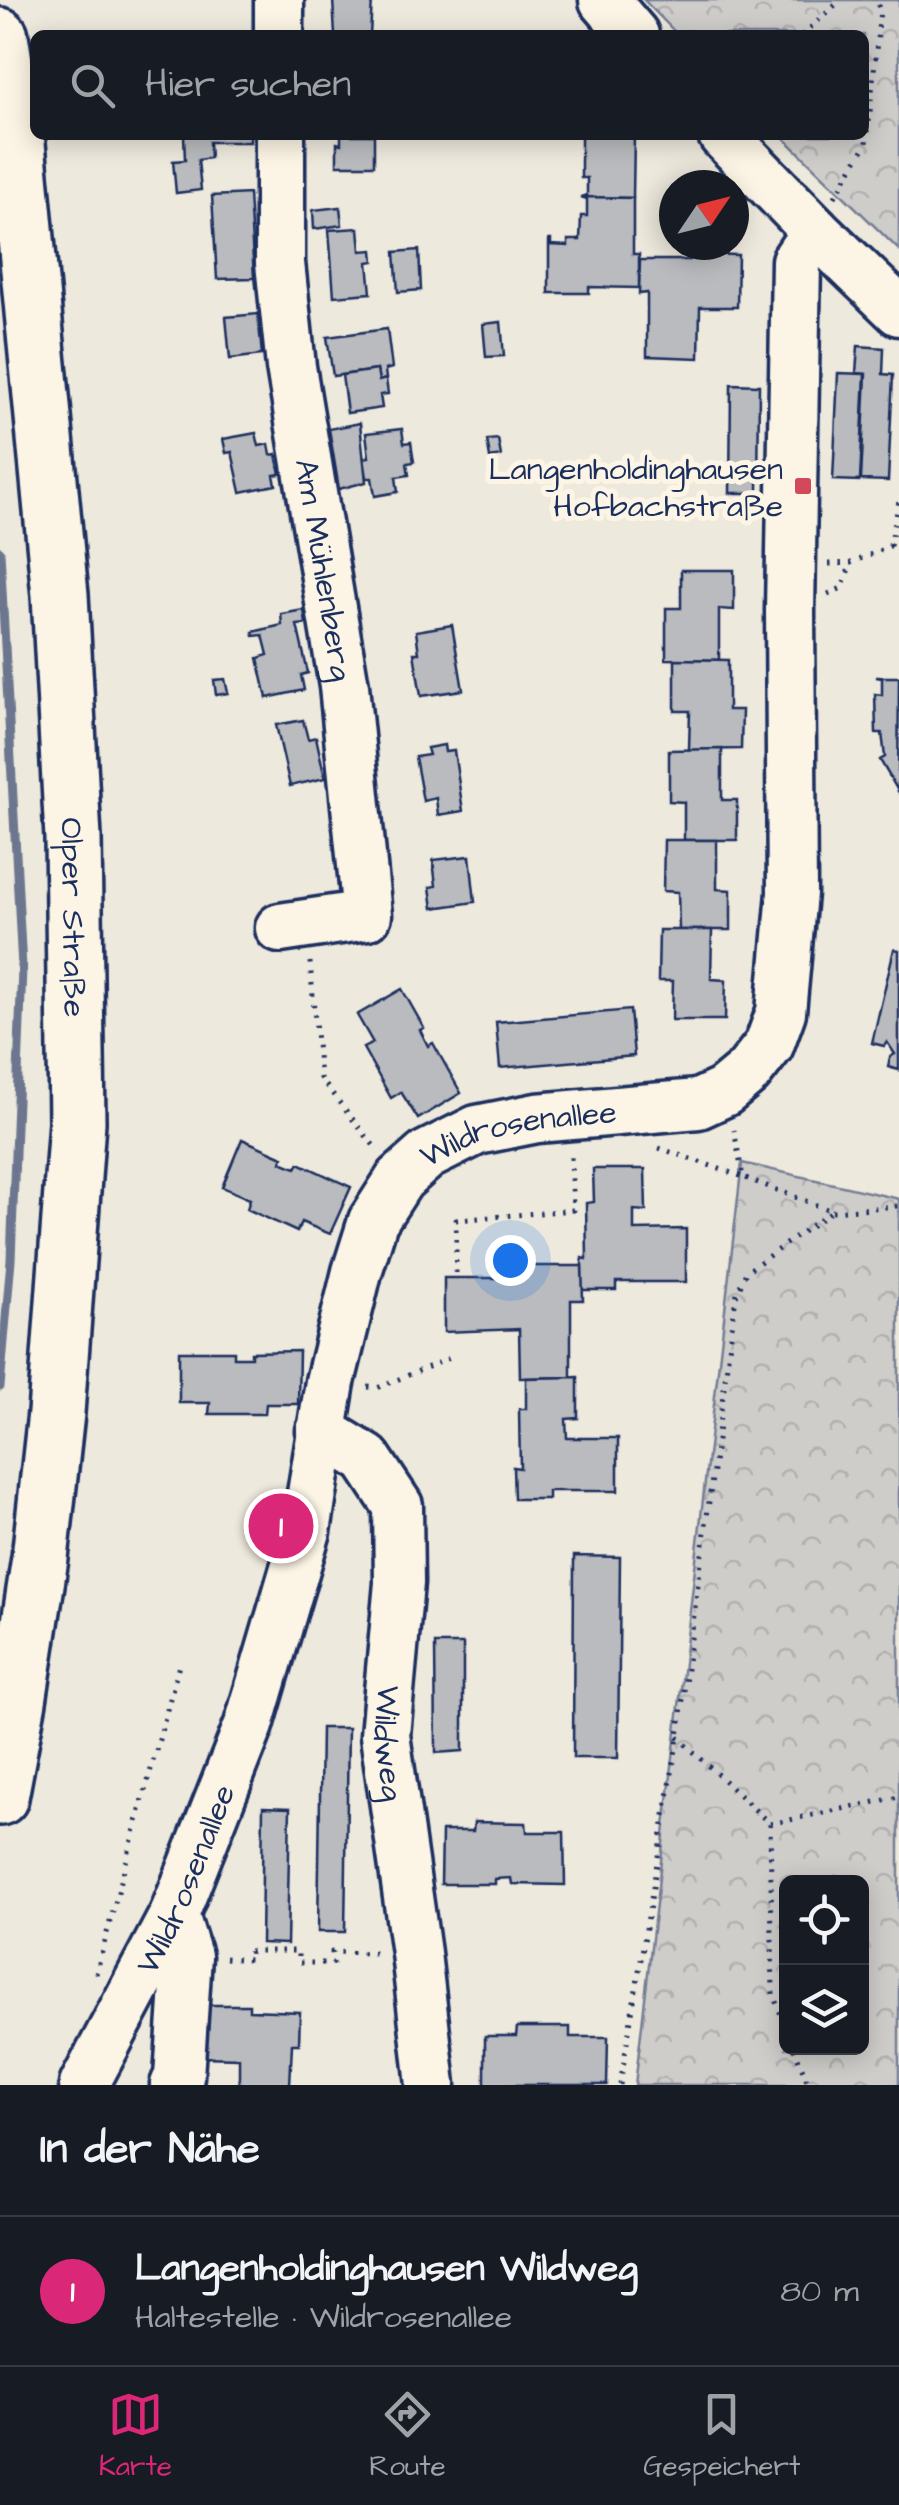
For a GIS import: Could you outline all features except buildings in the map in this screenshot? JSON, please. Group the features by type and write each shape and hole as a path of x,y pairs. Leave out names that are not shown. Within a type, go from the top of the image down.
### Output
{"main road":[{"name":"Olper Straße","path":"0,36 17,144 60,596 74,838 76,1122 54,1431 32,1612 0,1798"}],"street":[{"path":"279,0 279,30"},
{"path":"604,0 630,30"},
{"name":"Am Mühlenberg","path":"280,140 280,263 291,366 344,686 367,915 293,926"},
{"path":"728,140 899,311"},
{"name":"Wildrosenallee","path":"84,2085 174,1915 249,1724 306,1532 330,1382 357,1272 372,1222 400,1179 426,1154 476,1130 537,1118 698,1104 724,1092 748,1072 768,1045 781,1012 792,893 791,565 796,261 816,231"},
{"name":"Wildweg","path":"321,1431 367,1459 398,1506 399,1584 385,1735 430,2085"},
{"path":"174,1915 187,1956 175,2085"}],"path":[{"path":"808,30 841,0"},
{"path":"869,123 880,10 876,0"},
{"path":"816,231 867,140"},
{"path":"890,546 899,501"},
{"path":"791,565 851,563 899,545"},
{"path":"293,926 320,1078 400,1179"},
{"path":"698,1104 732,1120 742,1177"},
{"path":"660,1148 832,1211 899,1206"},
{"path":"456,1274 456,1220 573,1210 571,1156 589,1154"},
{"path":"620,2085 678,1737 736,1296 746,1272 832,1211"},
{"path":"330,1382 377,1388 455,1356"},
{"path":"94,1983 180,1664"},
{"path":"678,1737 770,1824 774,1994 779,2008"},
{"path":"770,1824 899,1797"},
{"path":"250,1960 249,1948 298,1950 298,1963 333,1963 332,1952"},
{"path":"797,2055 809,2085"}],"green space":[{"path":"644,0 899,0 899,250 786,140 869,140 869,30 673,30"},
{"path":"742,1163 899,1199 899,2085 635,2085"}],"waterway":[{"path":"0,551 22,968 11,1260 0,1387"}],"place":[{"name":"Langenholdinghausen Hofbachstraße","path":"803,486"},
{"name":"Langenholdinghausen Wildweg","path":"281,1526"}]}
